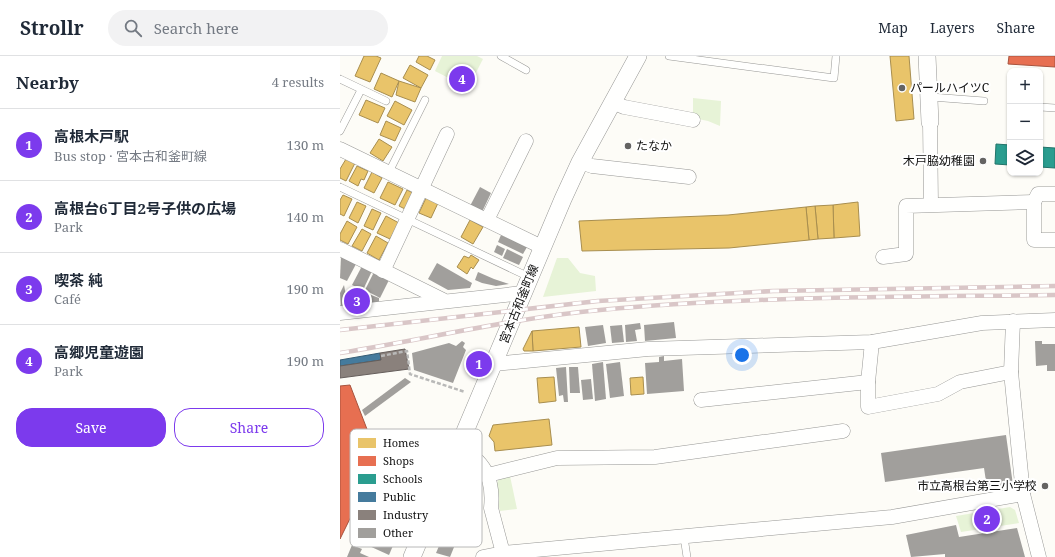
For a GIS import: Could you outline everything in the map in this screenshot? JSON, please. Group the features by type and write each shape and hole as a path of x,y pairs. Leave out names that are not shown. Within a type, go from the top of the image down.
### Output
{"street":[{"name":"宮本古和釜町線","path":"466,429 529,277 580,162 638,56"},
{"path":"928,56 931,97 931,204"},
{"path":"612,102 624,107 693,120"},
{"path":"384,271 447,134"},
{"path":"487,220 526,141"},
{"path":"340,149 542,247"},
{"path":"580,162 592,166 689,177"},
{"path":"1055,194 1038,194 1034,202 1034,240 1055,240"},
{"path":"883,257 906,254 906,206 931,204 1034,202"},
{"path":"340,249 443,300"},
{"path":"340,312 443,300 523,293"},
{"path":"494,364 648,349 872,342 982,323 1055,320"},
{"path":"1013,321 1011,372 1023,494 1039,557"},
{"path":"872,342 868,382 868,408 938,394 960,382 1011,372"},
{"path":"701,400 868,382"},
{"path":"488,475 557,458 655,456 843,431"},
{"path":"482,464 488,475 492,500 491,508 503,555"},
{"path":"483,557 892,517 1023,494"},
{"name":"宮本古和釜町線","path":"412,557 416,547"}],"lane":[{"path":"501,56 526,70"},
{"path":"669,56 834,78 836,56"},
{"path":"340,79 360,90 386,101"},
{"path":"340,131 360,90"},
{"path":"931,97 984,101"},
{"path":"389,172 425,100"},
{"path":"1043,107 1055,108"},
{"path":"340,187 529,277"},
{"path":"684,537 687,557"}],"path":[{"path":"381,356 407,351 410,374 469,393"}],"green space":[{"path":"442,56 477,56 483,59 468,88 435,71"},
{"path":"693,98 721,101 720,126 708,121 693,118"},
{"path":"557,258 568,258 580,273 595,276 596,291 543,297"},
{"path":"510,476 517,509 500,511 495,491 498,480"},
{"path":"1010,507 1015,510 1019,523 961,532 956,516"}],"building: Homes":[{"path":"364,56 376,56 381,58 370,82 355,76"},
{"path":"419,56 427,56 435,60 430,70 416,62"},
{"name":"パールハイツC","path":"890,56 909,56 914,119 896,121"},
{"path":"410,65 428,75 421,88 403,78"},
{"path":"381,73 399,81 392,97 374,89"},
{"path":"399,81 421,88 415,102 396,95"},
{"path":"366,100 385,108 378,123 359,115"},
{"path":"395,101 412,110 404,125 387,116"},
{"path":"386,121 401,128 395,141 380,135"},
{"path":"379,139 392,147 383,161 370,153"},
{"path":"346,159 355,163 346,181 340,178 340,169"},
{"path":"357,166 368,171 364,180 361,179 358,186 349,181"},
{"path":"372,172 382,178 374,193 364,188"},
{"path":"388,182 403,189 395,205 380,198"},
{"path":"407,190 415,194 407,210 399,206"},
{"path":"343,195 352,199 344,216 340,214 340,200"},
{"path":"426,198 438,203 431,218 419,213"},
{"path":"357,202 366,206 358,223 349,218"},
{"path":"858,202 860,236 834,238 833,205"},
{"path":"833,205 834,238 818,239 815,206"},
{"path":"815,206 818,239 809,240 806,207"},
{"path":"806,207 809,240 729,248 582,251 579,221 728,215"},
{"path":"372,209 381,213 373,230 364,226"},
{"path":"386,216 399,223 390,239 377,233"},
{"path":"470,220 483,227 473,244 461,237"},
{"path":"347,221 357,227 348,244 340,240 340,234"},
{"path":"362,229 371,234 362,251 352,246"},
{"path":"376,236 388,243 379,260 367,253"},
{"path":"471,255 479,260 473,269 471,267 467,274 457,267 464,256 469,258"},
{"path":"579,327 581,347 533,351 532,331"},
{"path":"532,331 533,351 524,351 523,349"},
{"path":"554,377 556,401 539,403 537,378"},
{"path":"643,377 644,394 631,395 630,378"},
{"path":"549,419 552,445 495,451 494,442 489,436 493,425"}],"building: Shops":[{"path":"1009,56 1055,56 1055,67 1008,64"},
{"path":"355,291 356,295 365,294 366,303 348,306 346,292"},
{"path":"350,385 367,429 350,429 350,519 340,539 340,386"}],"building: Schools":[{"path":"996,144 1007,145 1007,165 995,164"},
{"path":"1043,147 1055,148 1055,168 1043,167"}],"building: Public":[{"path":"380,353 381,360 340,366 340,360"}],"building: Industry":[{"path":"405,349 409,369 340,378 340,366 381,360 380,353"}],"building: Other":[{"path":"480,187 491,193 482,212 470,206"},
{"path":"501,235 527,247 523,254 498,242"},
{"path":"497,245 505,249 502,256 494,252"},
{"path":"507,249 523,257 519,265 503,258"},
{"path":"341,257 356,264 347,281 340,278"},
{"path":"437,263 472,283 470,288 448,290 428,279"},
{"path":"362,266 372,271 363,290 352,285"},
{"path":"374,272 389,280 380,298 365,290"},
{"path":"478,272 509,284 496,286 482,283 475,280"},
{"path":"344,285 348,306 341,308 340,293"},
{"path":"366,293 379,298 379,302 368,303"},
{"path":"674,322 676,338 645,341 644,325"},
{"path":"640,323 641,329 635,330 637,341 626,342 625,325"},
{"path":"603,325 606,343 588,346 585,327"},
{"path":"622,325 624,342 612,343 610,326"},
{"path":"462,341 465,343 463,347 466,350 453,383 414,370 412,353 449,343 456,346"},
{"path":"1035,341 1042,341 1042,344 1055,344 1055,371 1047,371 1047,365 1036,366"},
{"path":"664,356 664,361 682,359 684,391 647,394 645,363 659,362 659,357"},
{"path":"603,362 606,399 595,401 592,364"},
{"path":"620,362 624,396 610,398 606,364"},
{"path":"566,367 568,402 564,402 563,395 559,396 556,368"},
{"path":"569,367 578,367 580,393 570,393"},
{"path":"405,378 411,382 365,416 362,410"},
{"path":"591,379 593,399 583,400 581,380"},
{"path":"1006,435 1013,485 987,488 984,468 885,482 881,453"},
{"path":"956,525 959,537 1017,528 1025,557 945,557 945,554 911,557 906,535"},
{"path":"351,547 357,547 362,549 360,553 369,557 347,557"},
{"path":"371,547 392,547 389,555"},
{"path":"439,547 454,547 450,557 436,553"}],"railway":[{"path":"340,330 598,301 773,291 1055,286"},
{"path":"340,353 535,318 657,305 884,297 1055,295"}],"place":[{"name":"高郷児童遊園","path":"462,79"},
{"name":"パールハイツC","path":"902,88"},
{"name":"たなか","path":"628,146"},
{"name":"木戸脇幼稚園","path":"983,161"},
{"name":"喫茶 純","path":"357,301"},
{"name":"高根木戸駅","path":"479,364"},
{"name":"市立高根台第三小学校","path":"1045,486"},
{"name":"高根台6丁目2号子供の広場","path":"987,519"}]}
